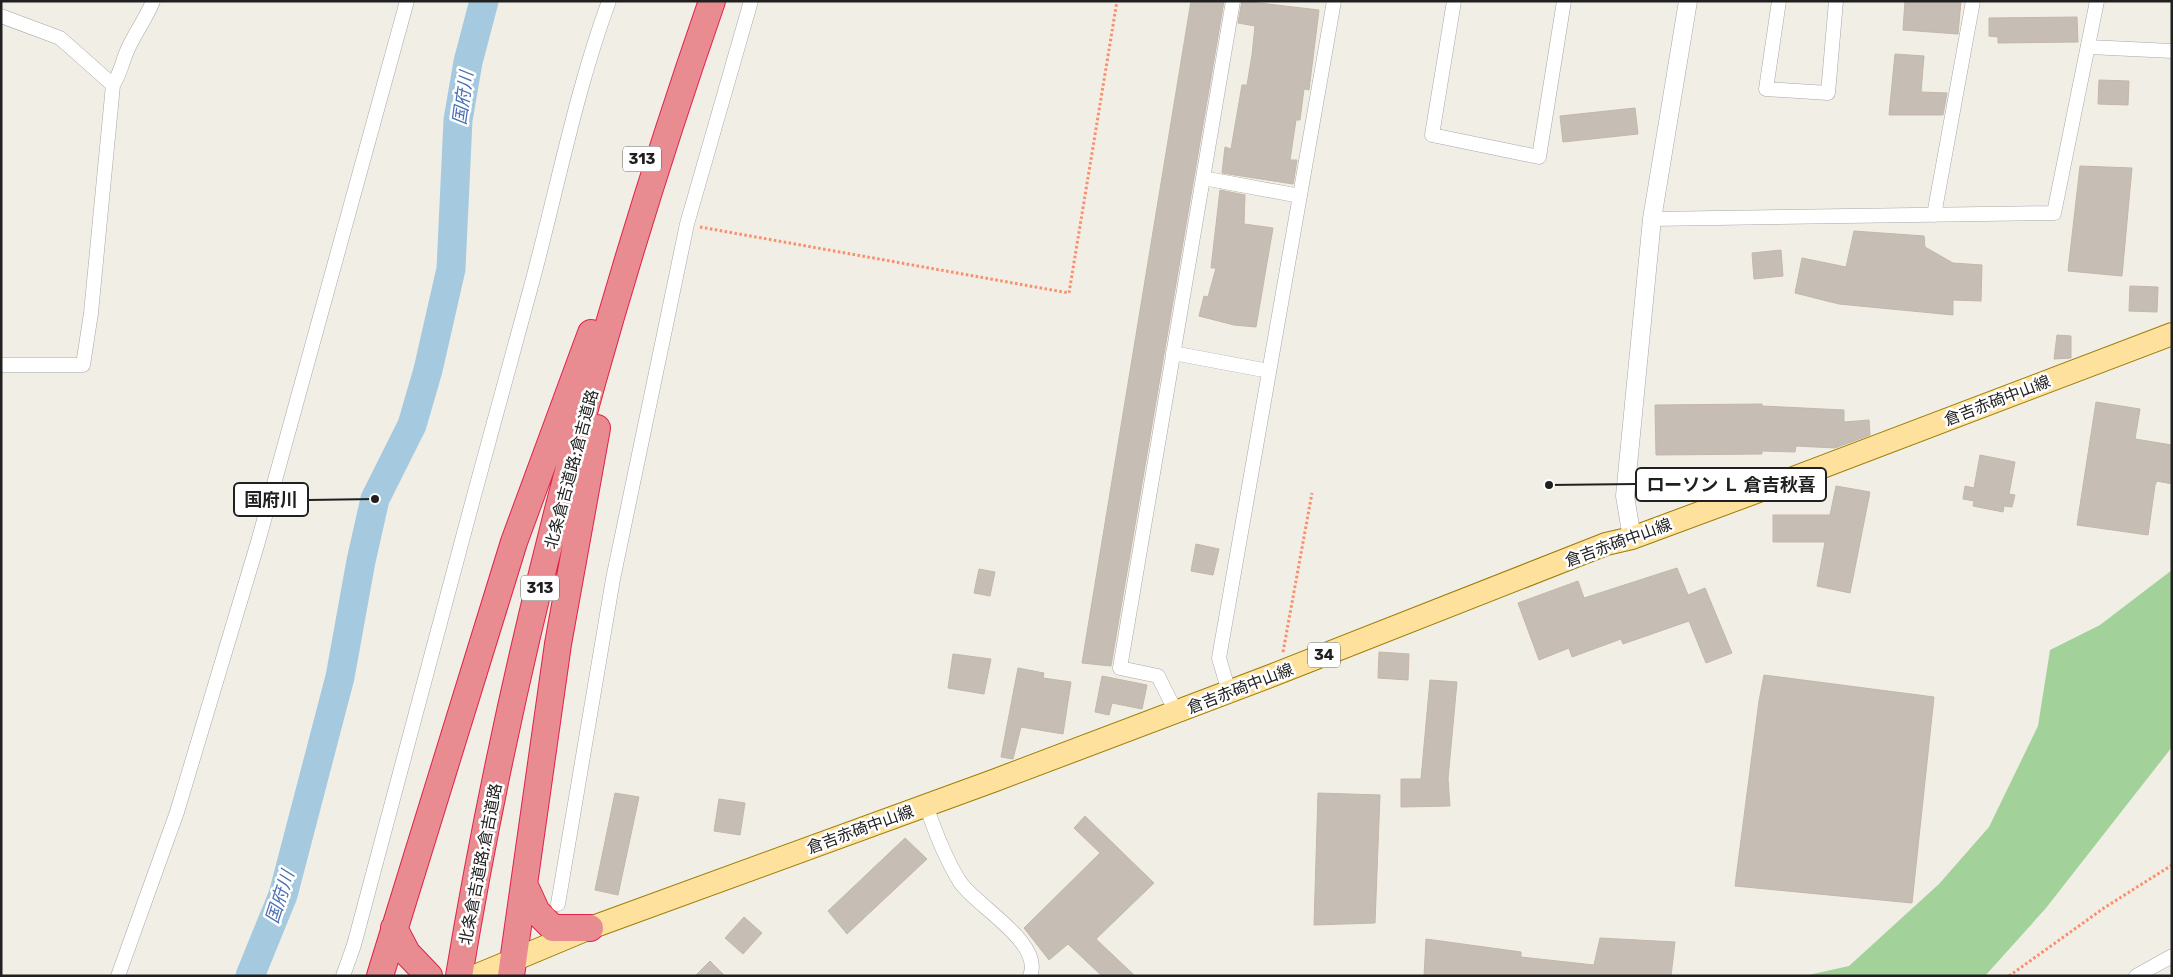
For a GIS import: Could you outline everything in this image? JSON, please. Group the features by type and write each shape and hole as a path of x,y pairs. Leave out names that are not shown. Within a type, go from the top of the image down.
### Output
{"highway":[{"name":"北条倉吉道路;倉吉道路","path":"459,976 456,942 485,755 542,521 637,173 694,1"},
{"name":"北条倉吉道路;倉吉道路","path":"441,976 456,942 477,869 500,758 576,441 653,178 712,1"},
{"path":"512,969 558,644 587,476 635,238"},
{"path":"380,976 514,542 597,318"},
{"path":"525,886 537,912 553,928 590,928"},
{"path":"394,928 407,953 429,976"}],"main road":[{"name":"倉吉赤碕中山線","path":"476,976 512,969 590,928 1176,712 1606,544 1632,538 2172,334"}],"street":[{"path":"1,365 83,365 91,313 113,85 119,76 127,50 146,20 153,1"},
{"path":"118,976 177,812 258,542 407,1"},
{"path":"343,976 354,946 472,500 546,234 595,38 609,1"},
{"path":"558,904 613,580 687,224 751,1"},
{"path":"1176,712 1158,676 1120,668 1233,1"},
{"path":"1229,692 1219,658 1334,1"},
{"path":"1454,1 1432,135 1539,156 1564,1"},
{"path":"1632,538 1625,496 1652,219 1688,1"},
{"path":"1779,1 1766,89 1828,93 1836,1"},
{"path":"1934,215 1973,1"},
{"path":"1652,219 2054,213 2097,1"},
{"path":"1,16 60,38 113,85"},
{"path":"2089,47 2172,51"},
{"path":"1203,178 1300,196"},
{"path":"1173,353 1269,371"},
{"path":"926,805 938,841 961,884 1022,942 1029,955 1032,970 1030,976"},
{"path":"2146,974 2172,956"}],"path":[{"path":"687,224 1069,293 1118,1"},
{"path":"1290,669 1283,651 1312,493"},
{"path":"2009,976 2104,908 2172,865"}],"green space":[{"path":"2172,570 2172,747 2046,908 1985,976 1804,976 1849,966 1939,884 1989,827 2038,726 2050,650 2100,625"}],"building":[{"path":"1191,1 1224,1 1111,666 1082,663"},
{"path":"1242,1 1319,10 1309,90 1304,89 1300,120 1296,120 1290,160 1297,160 1293,184 1222,173 1225,147 1231,149 1242,85 1247,85 1252,55 1255,26 1238,23"},
{"path":"1905,1 1961,1 1958,34 1903,30"},
{"path":"2077,17 2078,42 1998,43 1998,37 1989,36 1989,18"},
{"path":"1895,54 1924,56 1921,92 1947,93 1943,115 1889,115"},
{"path":"2099,80 2129,81 2128,105 2098,104"},
{"path":"1635,108 1638,134 1563,142 1560,116"},
{"path":"2080,166 2132,168 2122,276 2068,271"},
{"path":"1220,190 1245,195 1244,224 1273,228 1256,327 1234,325 1199,316 1204,296 1208,297 1216,268 1211,268"},
{"path":"1854,231 1924,236 1925,247 1953,263 1982,265 1981,301 1953,300 1953,315 1839,304 1795,293 1802,258 1846,267"},
{"path":"1781,250 1783,276 1754,279 1752,253"},
{"path":"2130,286 2158,287 2157,312 2129,311"},
{"path":"2057,335 2071,336 2071,358 2054,359"},
{"path":"2096,402 2140,409 2135,439 2172,445 2172,484 2157,481 2155,485 2148,535 2077,525"},
{"path":"1762,404 1762,406 1844,410 1844,422 1869,420 1870,435 1835,448 1796,446 1795,452 1762,451 1762,454 1656,455 1655,405"},
{"path":"1980,455 2015,462 2009,494 2015,495 2012,507 2004,506 2003,512 1973,506 1974,501 1963,499 1965,486 1974,488"},
{"path":"1836,486 1870,492 1850,593 1817,586 1825,542 1773,542 1773,515 1830,515"},
{"path":"1196,544 1219,549 1213,575 1191,571"},
{"path":"1677,568 1688,595 1705,588 1732,653 1706,663 1689,621 1623,644 1621,639 1572,657 1569,648 1539,660 1518,603 1578,581 1584,598"},
{"path":"979,569 995,572 990,596 974,593"},
{"path":"1379,652 1409,654 1408,680 1378,678"},
{"path":"953,654 991,659 984,694 948,688"},
{"path":"1018,668 1044,673 1043,678 1071,682 1063,734 1021,727 1013,759 1001,757"},
{"path":"1764,675 1934,697 1912,903 1735,886"},
{"path":"1102,676 1147,685 1142,709 1112,703 1109,715 1095,712"},
{"path":"1430,680 1457,682 1448,779 1450,806 1401,807 1401,779 1421,779"},
{"path":"615,793 639,797 618,895 595,890"},
{"path":"1318,793 1380,795 1375,923 1314,925"},
{"path":"719,799 745,803 740,835 714,831"},
{"path":"1085,816 1154,883 1096,939 1135,976 1102,976 1068,944 1049,960 1024,928 1100,853 1074,828"},
{"path":"905,838 927,859 847,934 828,911"},
{"path":"744,917 762,933 743,954 725,938"},
{"path":"1600,938 1675,942 1671,976 1424,976 1426,939 1521,952 1521,957 1594,965"},
{"path":"710,961 725,976 695,976"}],"waterway":[{"name":"国府川","path":"250,976 283,895 340,677 361,561 375,499 412,425 428,370 451,269 458,120 468,62 484,1"}],"place":[{"name":"ローソン Ｌ 倉吉秋喜","path":"1549,485"},
{"name":"国府川","path":"375,499"}]}
